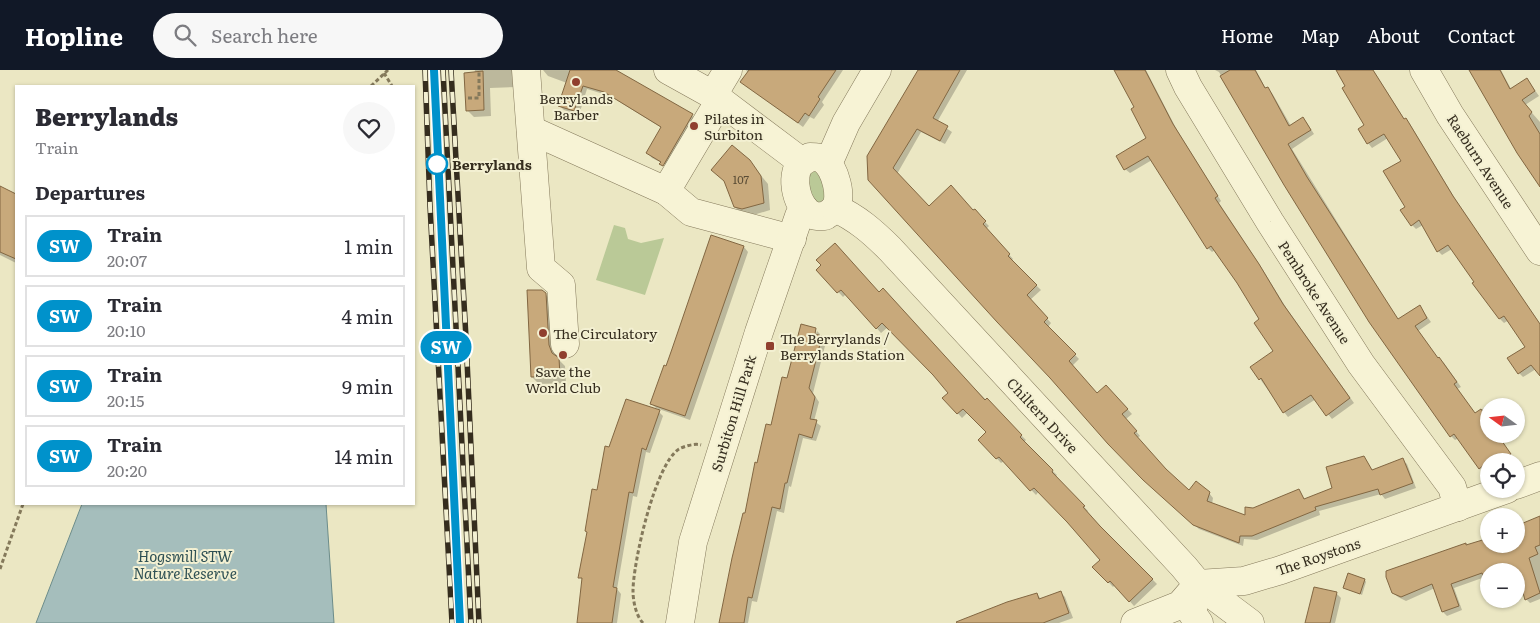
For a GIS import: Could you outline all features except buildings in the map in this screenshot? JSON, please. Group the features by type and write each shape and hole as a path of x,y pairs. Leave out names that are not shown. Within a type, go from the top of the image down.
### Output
{"street":[{"path":"526,70 542,268 561,285 565,344"},
{"path":"668,70 716,98 794,156 813,162 834,172 838,194 835,208 825,216 813,215 800,202 795,180 796,171 813,162 832,155 846,123 877,70"},
{"path":"666,191 716,98 728,70"},
{"name":"Pembroke Avenue","path":"1180,70 1188,87 1270,222 1356,356 1452,486 1458,507"},
{"name":"Raeburn Avenue","path":"1424,70 1450,115 1540,251"},
{"path":"531,130 666,191 691,212 792,239"},
{"name":"Surbiton Hill Park","path":"680,623 694,542 758,332 799,216 804,208"},
{"name":"Chiltern Drive","path":"835,208 852,216 872,231 1198,584 1250,623"},
{"path":"1525,482 1540,476"},
{"name":"The Roystons","path":"1198,584 1244,581 1281,570 1482,498"},
{"path":"1135,623 1180,605 1198,584"},
{"path":"1198,584 1192,613 1199,623"}],"path":[{"path":"372,85 388,70"},
{"path":"468,98 480,98 479,70"},
{"path":"384,73 391,85"},
{"path":"643,623 634,605 633,591 638,553 651,503 666,465 678,450 696,444 722,450"},
{"path":"0,569 23,505"}],"green space":[{"path":"816,165 828,196 823,205 810,201 804,174"},
{"path":"614,225 625,228 628,239 641,243 664,238 645,295 596,280"}],"water":[{"name":"Hogsmill STW Nature Reserve","path":"82,505 326,505 334,623 36,623"}],"railway":[{"path":"425,70 430,206 452,623"},
{"path":"434,70 439,211 460,623"},
{"path":"443,70 471,623"},
{"path":"451,70 479,623"}],"train":[{"name":"SW","path":"434,70 439,211 460,623"}],"place":[{"name":"Berrylands Barber","path":"576,82"},
{"name":"Pilates in Surbiton","path":"694,126"},
{"name":"Berrylands","path":"437,164"},
{"name":"The Circulatory","path":"543,333"},
{"name":"The Berrylands / Berrylands Station","path":"770,346"},
{"name":"Save the World Club","path":"563,355"}]}
